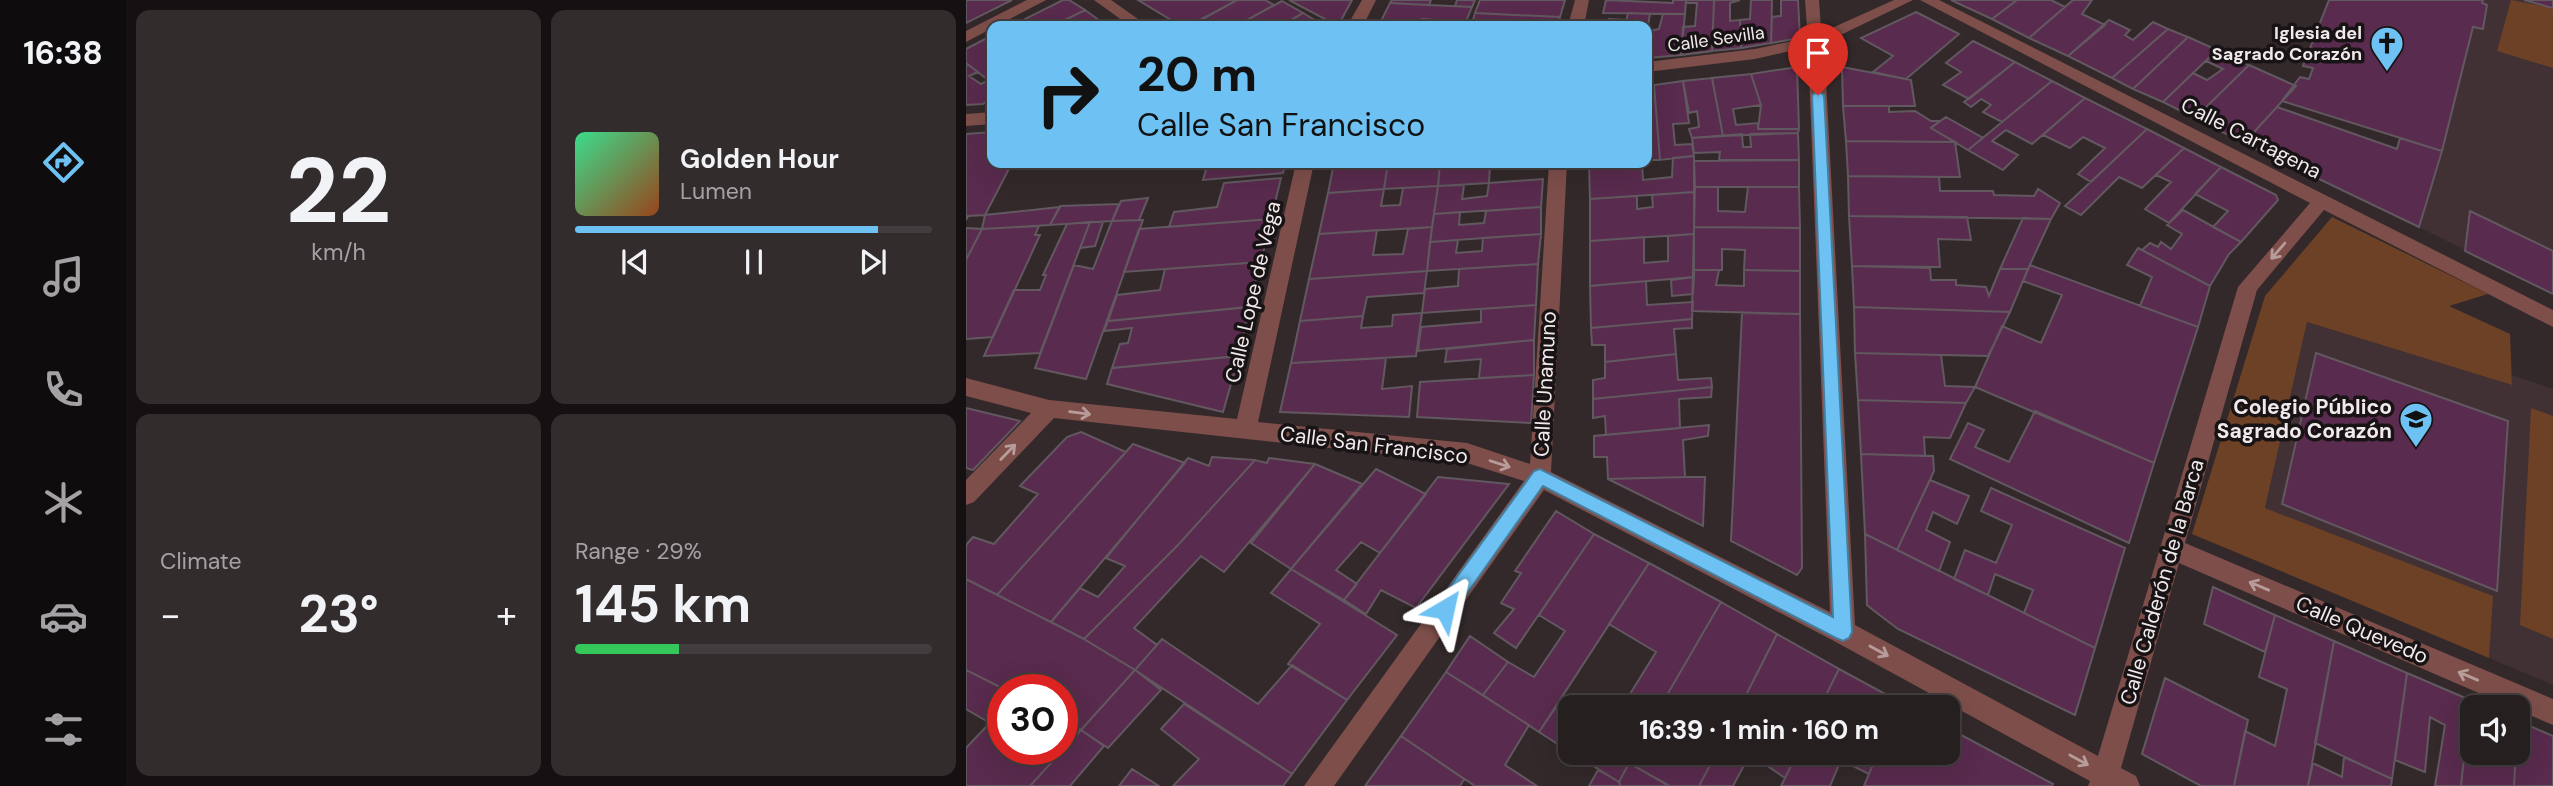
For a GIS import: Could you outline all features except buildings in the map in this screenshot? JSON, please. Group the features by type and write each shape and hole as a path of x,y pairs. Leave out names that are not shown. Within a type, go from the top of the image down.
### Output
{"street":[{"path":"998,21 1039,0"},
{"path":"1101,0 1132,21"},
{"path":"1358,21 1369,0"},
{"path":"1577,21 1582,0"},
{"path":"1812,0 1843,632"},
{"name":"Calle Sevilla","path":"1652,66 1755,54 1816,41 1906,0"},
{"name":"Calle Cartagena","path":"1927,0 2323,200 2553,320"},
{"path":"966,37 987,26"},
{"path":"966,120 987,118"},
{"name":"Calle Lope de Vega","path":"1245,430 1304,168"},
{"name":"Calle Unamuno","path":"1318,786 1540,477 1558,168"},
{"name":"Calle Calderón de la Barca","path":"2111,782 2171,548 2248,286 2323,200"},
{"name":"Calle San Francisco","path":"966,387 1049,409 1466,453 1540,477 1843,632 2111,782"},
{"path":"966,495 1049,409"},
{"name":"Calle Quevedo","path":"2171,548 2553,712"}],"shaded area":[{"path":"2483,0 2553,0 2553,294 2419,227 2442,151 2473,27 2483,29 2487,5 2482,3"},
{"path":"2511,0 2553,8 2553,68 2497,51"},
{"path":"2332,217 2488,294 2449,306 2510,334 2512,385 2307,322 2265,508 2493,596 2489,658 2192,534 2265,296"},
{"name":"Colegio Público Sagrado Corazón","path":"2307,322 2512,385 2512,375 2553,389 2553,685 2489,658 2492,596 2265,508"},
{"path":"2531,408 2553,416 2553,639 2520,625"}],"place":[{"name":"Iglesia del Sagrado Corazón","path":"2387,73"},
{"name":"Colegio Público Sagrado Corazón","path":"2416,449"}],"route":[{"path":"1445,609 1540,477 1843,632 1818,95"}]}
